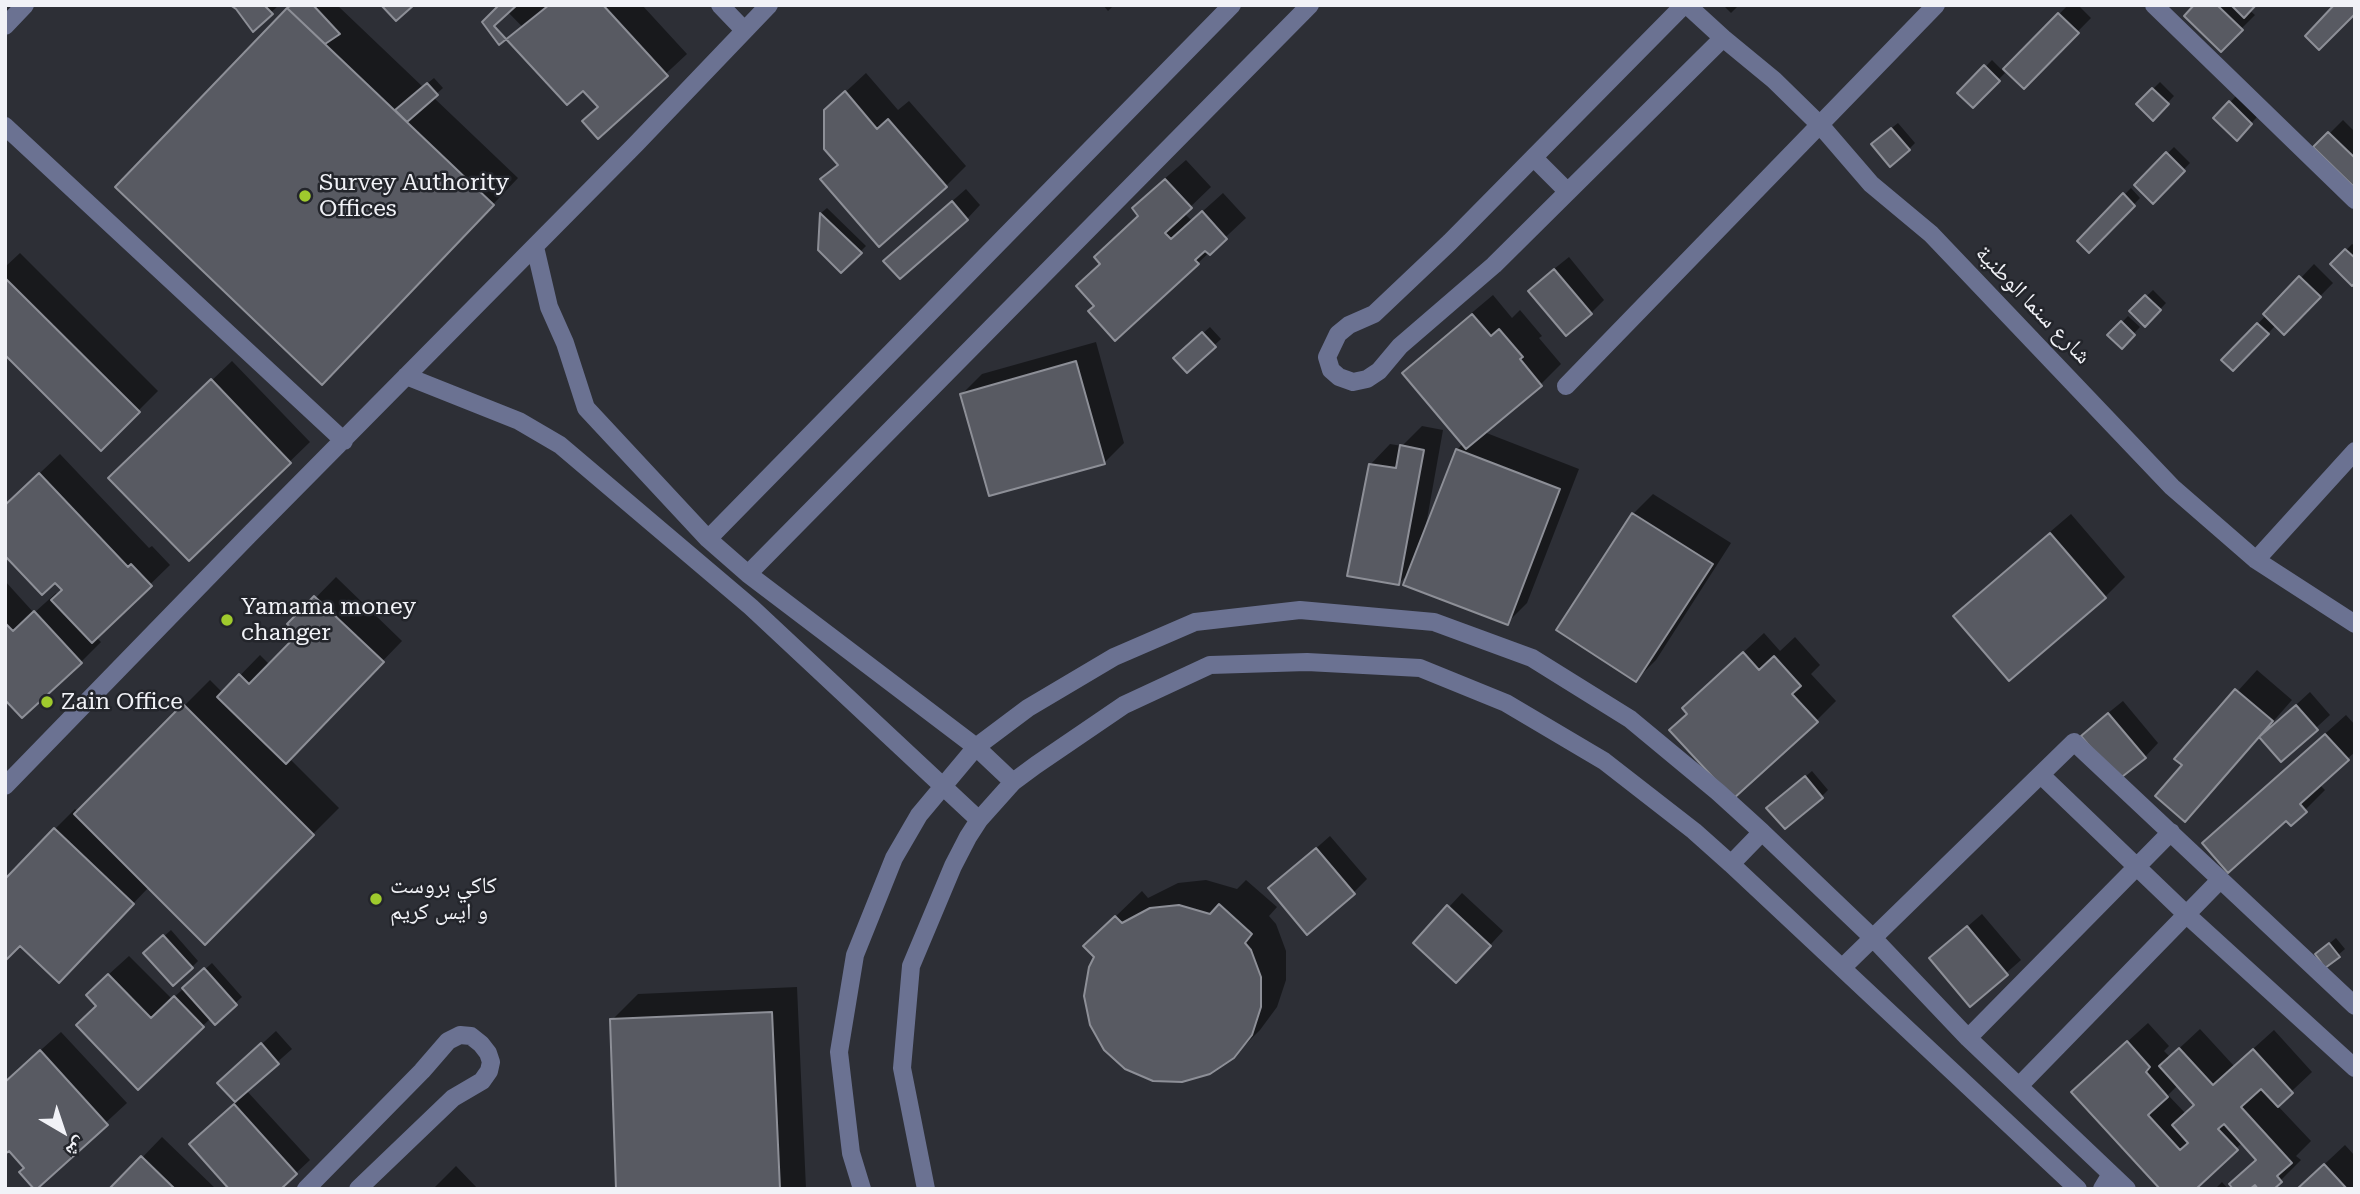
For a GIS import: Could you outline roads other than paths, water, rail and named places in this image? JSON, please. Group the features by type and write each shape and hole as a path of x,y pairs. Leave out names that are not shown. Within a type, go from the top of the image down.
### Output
{"street":[{"path":"5,26 25,5"},
{"path":"720,5 744,30"},
{"path":"5,786 769,5"},
{"path":"708,539 1232,5"},
{"path":"748,574 1310,5"},
{"path":"1685,5 1450,242 1374,314 1349,325 1338,334 1327,357 1331,370 1339,377 1353,382 1367,379 1380,371 1400,346 1494,265 1723,38"},
{"name":"شارع سنما الوطنية","path":"1685,5 1774,80 1821,126 1871,184 1931,234 2172,487 2256,560 2355,624"},
{"path":"1566,386 1936,5"},
{"path":"2154,5 2355,200"},
{"path":"5,126 344,441"},
{"path":"1534,159 1568,192"},
{"path":"535,247 549,307 565,343 586,408 708,539 748,574 976,747 1013,782"},
{"path":"406,376 519,421 560,445 751,607 979,820"},
{"path":"2256,560 2355,451"},
{"path":"863,1189 851,1153 839,1052 855,955 894,858 919,815 976,747 1028,708 1114,657 1195,622 1300,610 1434,622 1532,658 1630,719 1718,792 1874,938 1968,1038 2019,1086 2106,1181 2127,1189"},
{"path":"926,1189 902,1069 911,966 953,866 979,820 1013,782 1124,705 1210,665 1307,662 1420,668 1506,703 1604,761 1694,831 1731,864 2078,1189"},
{"path":"1842,968 2074,742 2355,1006"},
{"path":"2041,775 2187,915 2355,1068"},
{"path":"1731,864 1762,832"},
{"path":"1968,1038 2171,832"},
{"path":"2019,1086 2220,880"},
{"path":"306,1189 448,1041 460,1035 471,1036 488,1053 491,1062 482,1081 453,1098 358,1189"}],"place":[{"name":"Survey Authority Offices","path":"305,196"},
{"name":"Yamama money changer","path":"227,620"},
{"name":"Zain Office","path":"47,702"},
{"name":"كاكي بروست و ايس كريم","path":"376,899"}]}
